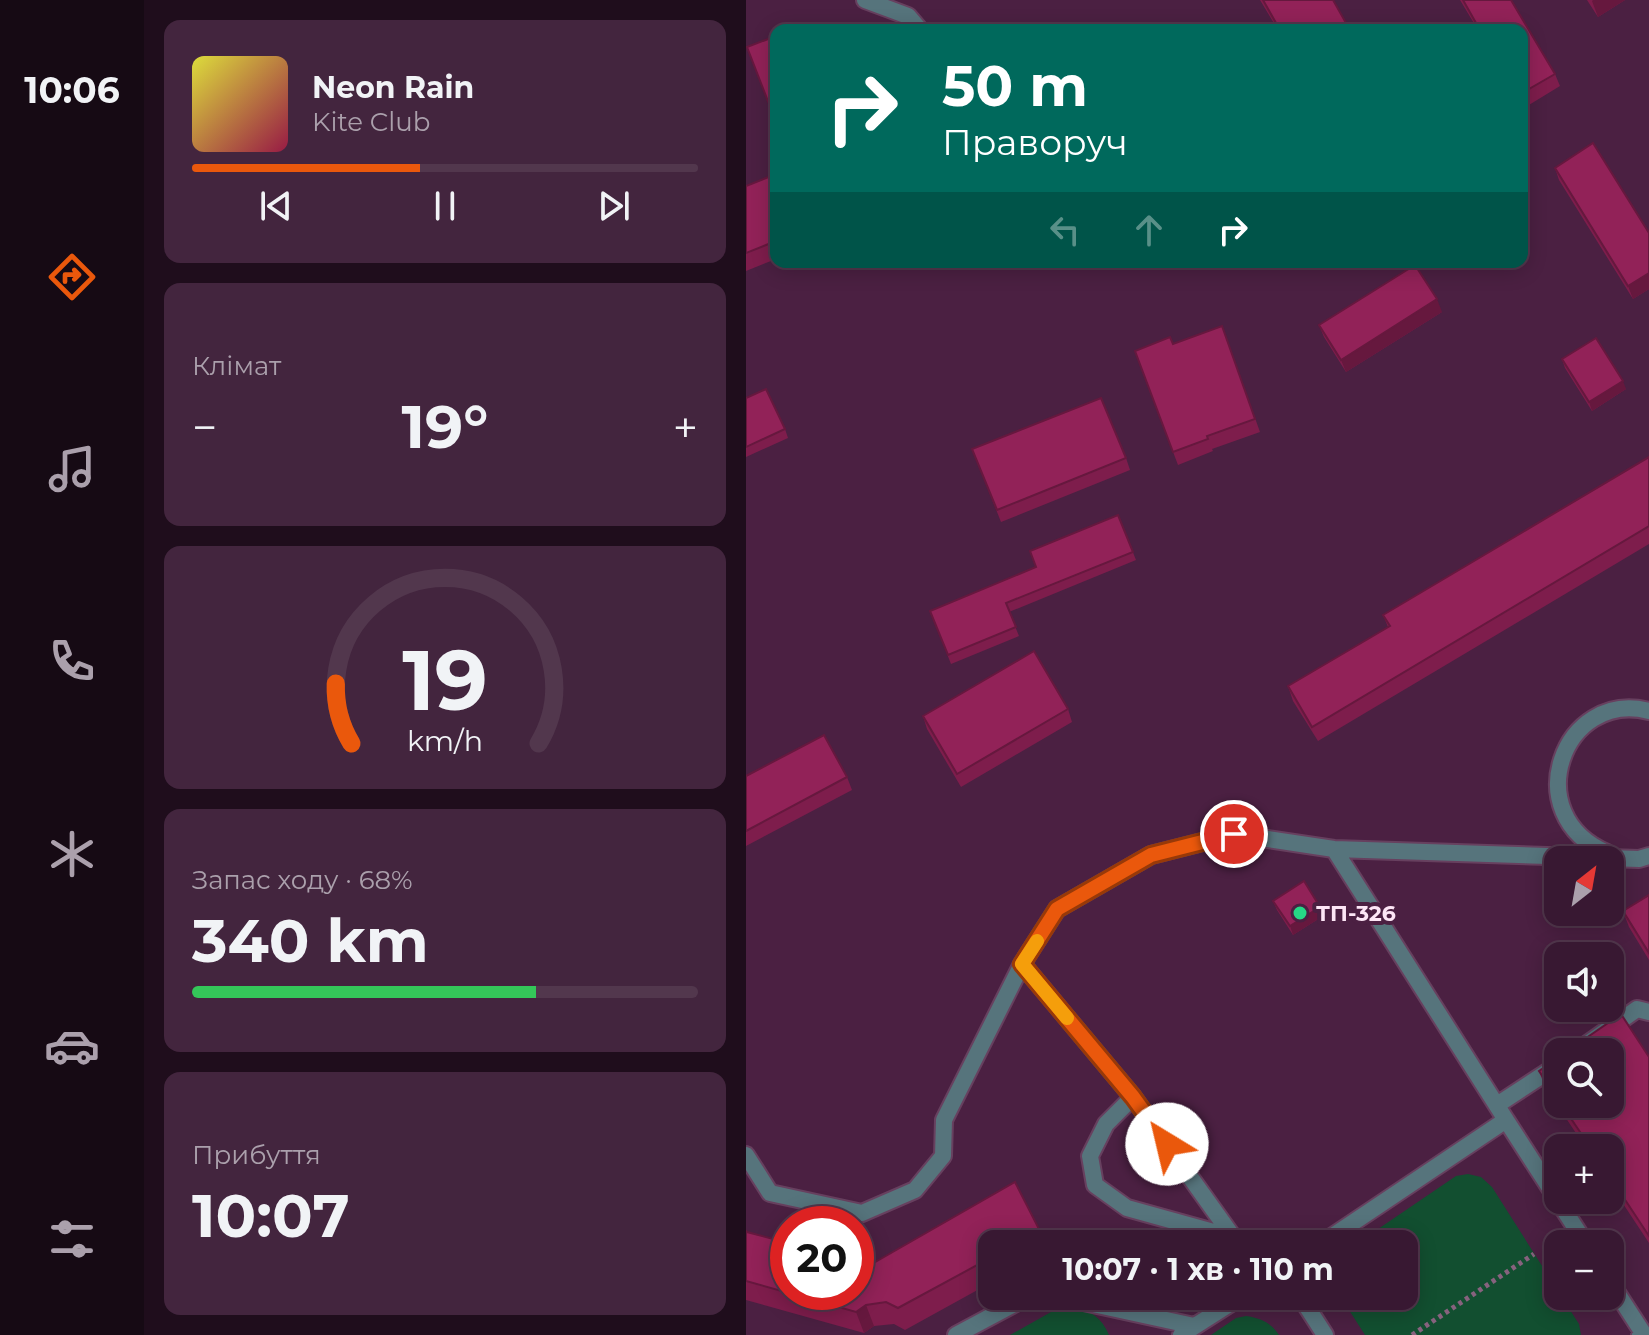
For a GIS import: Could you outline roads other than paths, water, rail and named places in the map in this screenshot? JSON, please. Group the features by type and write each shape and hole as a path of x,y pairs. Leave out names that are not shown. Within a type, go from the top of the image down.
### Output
{"lane":[{"path":"865,0 908,16 915,24"},
{"path":"1591,846 1572,829 1560,807 1557,782 1562,757 1574,735 1593,719 1616,710 1649,711"},
{"path":"746,1155 770,1193 862,1213 915,1190 943,1156 944,1120 1022,964 1057,909 1151,855 1234,834 1334,849 1544,854"},
{"path":"1334,849 1577,1230"},
{"path":"1624,857 1639,859 1649,856"},
{"path":"1022,964 1133,1097 1228,1230"},
{"path":"1596,1038 1637,1009 1649,1012"},
{"path":"1340,1230 1502,1113 1544,1077"},
{"path":"1133,1097 1106,1124 1090,1156 1095,1185 1127,1208 1200,1230"},
{"path":"1624,1305 1642,1334"},
{"path":"956,1335 1003,1310"},
{"path":"1108,1310 1187,1331 1220,1310"},
{"path":"1309,1310 1325,1335"}],"place":[{"name":"ТП-326","path":"1300,913"}]}
